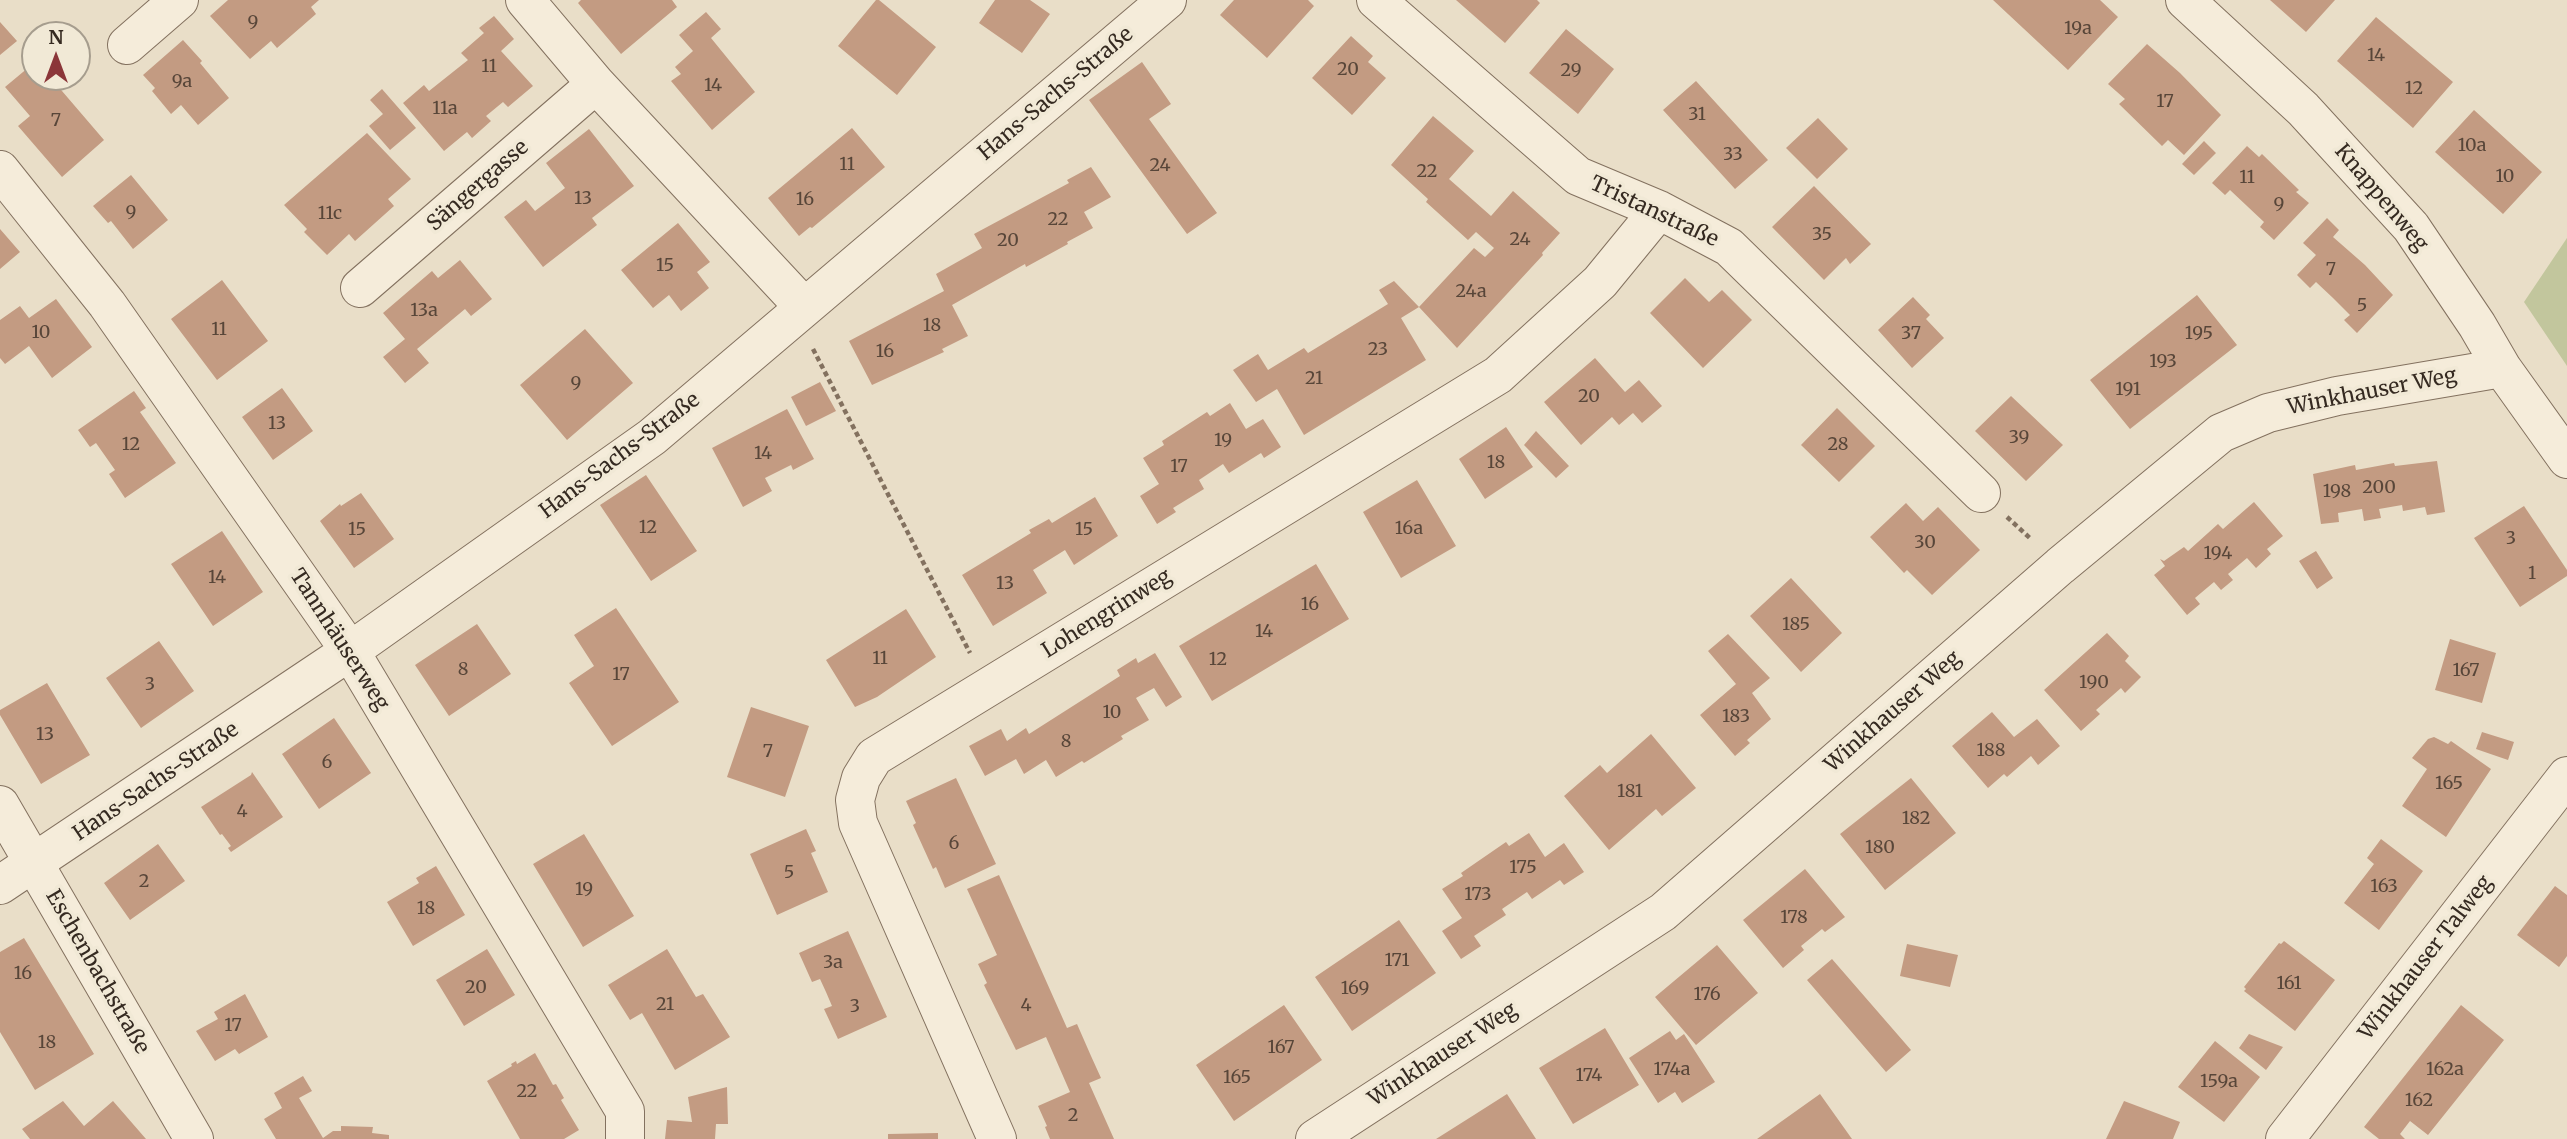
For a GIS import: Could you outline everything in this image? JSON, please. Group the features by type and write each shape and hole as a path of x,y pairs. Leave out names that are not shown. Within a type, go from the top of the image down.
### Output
{"street":[{"path":"128,45 179,0"},
{"path":"526,0 597,84 800,311"},
{"name":"Hans-Sachs-Straße","path":"0,886 350,651 652,437 1167,0"},
{"name":"Tristanstraße","path":"1376,0 1577,176 1659,210 1728,247 1981,493"},
{"name":"Knappenweg","path":"2185,0 2303,109 2411,227 2502,368 2567,459"},
{"name":"Sängergasse","path":"360,288 597,84"},
{"name":"Tannhäuserweg","path":"0,170 107,304 350,651 625,1111 625,1139"},
{"name":"Lohengrinweg","path":"997,1139 858,823 855,800 861,778 874,757 1498,374 1600,282 1659,210"},
{"name":"Winkhauser Weg","path":"1315,1139 1663,912 2060,566 2221,433 2269,413 2337,396 2502,368"},
{"name":"Winkhauser Talweg","path":"2284,1139 2567,776"},
{"name":"Eschenbachstraße","path":"0,805 194,1139"}],"path":[{"path":"800,311 988,688"},
{"path":"1981,493 2060,566"}],"green space":[{"path":"2567,238 2567,366 2524,302"}],"building":[{"path":"228,0 319,0 311,7 316,14 277,48 271,41 250,59 210,16"},
{"path":"581,0 672,0 677,7 621,54 578,3"},
{"path":"876,0 936,47 897,95 838,46"},
{"path":"995,0 1030,0 1050,14 1022,53 979,23"},
{"path":"1234,0 1308,0 1314,6 1267,58 1220,15"},
{"path":"1456,0 1537,0 1540,3 1505,43"},
{"path":"1993,0 2100,0 2118,17 2068,70"},
{"path":"2270,0 2335,0 2306,32"},
{"path":"706,12 721,29 711,38 755,92 712,130 671,81 681,74 675,67 693,51 679,35"},
{"path":"494,16 514,39 501,51 533,86 508,107 503,102 486,116 491,121 472,138 467,132 444,151 403,103 424,85 429,91 468,60 461,53 484,33 479,28"},
{"path":"2376,17 2453,82 2413,128 2337,61"},
{"path":"0,22 17,41 0,55"},
{"path":"1566,29 1614,69 1578,114 1529,73"},
{"path":"1351,36 1373,56 1368,62 1386,78 1352,115 1312,78"},
{"path":"183,40 229,98 198,125 181,105 171,114 152,91 155,88 143,75"},
{"path":"2147,44 2221,115 2184,155 2168,140 2162,146 2119,104 2125,99 2108,84"},
{"path":"1142,62 1171,104 1149,119 1217,213 1187,234 1089,100"},
{"path":"21,74 21,91 62,91 104,140 62,177 18,126 30,116 5,87"},
{"path":"1696,81 1768,160 1735,189 1663,110"},
{"path":"382,89 416,128 390,150 369,126 383,114 370,100"},
{"path":"2474,110 2542,172 2503,214 2435,152"},
{"path":"1433,116 1474,151 1449,179 1491,216 1513,191 1560,233 1457,348 1419,307 1474,248 1485,257 1494,248 1476,232 1468,240 1391,165"},
{"path":"1818,118 1848,149 1817,179 1786,148"},
{"path":"852,128 885,167 799,236 768,198"},
{"path":"589,129 634,186 592,218 597,225 543,267 504,217 526,200 535,211 565,188 546,163"},
{"path":"367,133 411,179 388,199 394,206 355,241 349,234 327,255 304,232 307,229 284,205"},
{"path":"2204,141 2216,153 2194,175 2182,164"},
{"path":"2247,146 2259,157 2262,154 2309,203 2274,240 2260,227 2264,222 2230,190 2225,195 2212,183"},
{"path":"1091,167 1111,197 1084,212 1093,228 1026,267 1025,264 952,305 968,336 942,349 944,352 872,385 849,341 944,291 936,274 982,248 974,234 1069,183 1067,180"},
{"path":"131,175 168,220 133,249 111,221 108,223 93,206"},
{"path":"1814,186 1871,244 1850,264 1846,258 1824,280 1772,227"},
{"path":"2327,218 2339,230 2333,237 2365,265 2393,295 2357,333 2344,320 2350,315 2333,298 2316,282 2310,288 2297,275 2316,255 2303,243"},
{"path":"678,223 710,262 697,272 709,288 681,311 669,295 653,308 621,270"},
{"path":"0,229 20,252 0,269"},
{"path":"460,260 492,299 471,316 465,309 417,349 429,363 405,383 383,357 405,339 383,313 432,271 438,278"},
{"path":"1685,278 1709,302 1722,290 1752,320 1703,368 1650,313"},
{"path":"222,280 268,341 217,380 171,319"},
{"path":"1394,281 1419,307 1401,318 1426,360 1304,435 1277,389 1256,402 1233,370 1258,354 1268,370 1304,348 1308,353 1388,304 1379,290"},
{"path":"2197,295 2237,345 2130,429 2090,380"},
{"path":"1913,297 1930,315 1926,319 1944,338 1912,368 1878,330"},
{"path":"56,299 92,347 52,378 29,346 5,364 0,358 0,320 20,306 29,318"},
{"path":"585,329 633,383 567,440 520,385"},
{"path":"1595,358 1625,392 1639,380 1662,406 1642,423 1633,413 1619,425 1612,417 1581,445 1544,402"},
{"path":"820,382 836,411 806,426 791,397"},
{"path":"282,388 313,431 273,460 242,417"},
{"path":"134,391 146,408 140,412 176,463 125,498 109,474 115,470 96,443 90,447 78,430"},
{"path":"2011,396 2063,445 2026,481 1975,431"},
{"path":"1230,403 1246,429 1263,419 1281,447 1264,458 1261,453 1229,473 1223,464 1199,480 1204,489 1173,508 1176,512 1157,524 1140,496 1159,484 1143,458 1164,445 1162,441 1207,412 1210,416"},
{"path":"1837,408 1875,446 1839,482 1801,445"},
{"path":"787,409 814,459 793,470 791,465 765,478 772,491 743,507 712,448"},
{"path":"1506,427 1533,467 1485,499 1459,459"},
{"path":"1536,431 1569,466 1556,478 1524,445"},
{"path":"2437,461 2445,512 2427,515 2425,507 2403,511 2402,505 2379,509 2381,518 2364,521 2362,509 2338,513 2339,522 2321,524 2313,474 2355,465 2356,470 2394,463 2395,466"},
{"path":"646,475 697,551 651,581 600,505"},
{"path":"1417,480 1456,546 1401,578 1363,512"},
{"path":"361,493 394,539 354,568 320,521 340,504 341,506"},
{"path":"1095,497 1118,536 1074,565 1065,550 1033,570 1047,593 993,626 962,575 1031,533 1029,530 1049,519 1052,523"},
{"path":"2254,502 2283,536 2267,549 2271,554 2256,568 2247,558 2228,574 2233,580 2221,590 2214,582 2195,598 2200,604 2187,615 2154,575 2165,566 2160,559 2164,561 2184,547 2188,551 2218,524 2223,529"},
{"path":"1906,503 1923,521 1938,507 1980,550 1932,595 1907,570 1904,573 1870,537"},
{"path":"2524,506 2567,570 2567,576 2520,607 2474,538"},
{"path":"222,531 263,592 213,626 171,564"},
{"path":"2316,551 2333,578 2317,589 2299,561"},
{"path":"1316,564 1349,619 1212,701 1179,646"},
{"path":"1791,578 1842,633 1801,672 1750,616"},
{"path":"616,608 679,702 612,746 569,683 594,666 574,635"},
{"path":"906,609 936,657 877,697 855,707 826,660"},
{"path":"477,624 511,674 449,716 415,665"},
{"path":"2107,633 2129,656 2125,661 2141,677 2125,693 2121,688 2096,710 2100,714 2081,731 2044,690"},
{"path":"1728,634 1770,678 1752,693 1771,719 1747,740 1750,743 1735,756 1700,715 1736,684 1708,651"},
{"path":"2450,639 2496,653 2482,703 2435,690"},
{"path":"159,641 194,691 141,728 106,678"},
{"path":"1155,653 1182,697 1166,707 1154,688 1136,698 1149,720 1121,736 1123,739 1084,763 1082,761 1056,777 1046,760 1024,774 1016,759 985,776 969,746 1001,729 1007,741 1026,728 1029,734 1120,676 1117,670 1136,658 1138,663"},
{"path":"47,683 90,755 41,784 0,715 0,710"},
{"path":"751,707 809,726 785,797 727,777"},
{"path":"1992,712 2014,737 2037,719 2060,746 2038,765 2031,756 2007,777 2004,774 1988,788 1952,746"},
{"path":"334,718 371,773 319,809 282,754"},
{"path":"2482,732 2514,742 2508,760 2476,749"},
{"path":"1651,734 1696,788 1662,816 1656,809 1609,850 1564,796 1600,765 1607,773"},
{"path":"2434,737 2448,744 2451,741 2491,769 2446,837 2402,806 2427,769 2412,758 2428,739"},
{"path":"252,772 283,817 231,852 228,848 231,846 201,807"},
{"path":"956,778 996,864 945,888 913,825 916,823 906,801"},
{"path":"1911,778 1956,833 1885,890 1840,834"},
{"path":"806,829 816,851 811,853 828,892 777,915 750,854"},
{"path":"1529,833 1545,857 1564,843 1584,872 1564,885 1560,880 1532,899 1527,892 1502,909 1506,915 1474,936 1481,946 1461,959 1442,931 1462,918 1442,889 1506,842 1509,846"},
{"path":"584,834 634,916 583,947 533,864"},
{"path":"2381,839 2423,871 2379,930 2344,903 2374,864 2367,858"},
{"path":"158,844 185,881 130,920 104,883"},
{"path":"436,866 465,915 413,946 387,902 419,883 416,878"},
{"path":"1805,869 1845,917 1825,932 1822,929 1801,946 1804,950 1783,968 1743,920"},
{"path":"999,875 1067,1028 1077,1024 1101,1078 1089,1083 1114,1139 1050,1139 1038,1106 1070,1092 1046,1037 1016,1050 984,985 987,983 978,964 997,955 967,889"},
{"path":"2555,886 2567,895 2567,956 2559,967 2517,935"},
{"path":"1399,920 1436,973 1352,1031 1315,977"},
{"path":"848,931 887,1017 838,1039 824,1009 832,1006 826,992 820,979 812,982 799,953"},
{"path":"24,938 94,1054 35,1090 0,1032 0,952"},
{"path":"2284,941 2335,980 2295,1031 2244,991 2244,987 2279,943"},
{"path":"1907,944 1958,955 1950,987 1900,976"},
{"path":"1717,945 1758,993 1696,1045 1655,997"},
{"path":"487,949 515,995 464,1026 436,980"},
{"path":"667,949 696,997 703,994 730,1037 675,1070 642,1013 630,1020 608,985"},
{"path":"1832,959 1911,1050 1886,1072 1807,980"},
{"path":"245,994 268,1037 239,1054 235,1049 215,1061 196,1031 218,1019 214,1012"},
{"path":"1284,1005 1322,1060 1234,1121 1196,1065"},
{"path":"2461,1005 2504,1040 2428,1135 2410,1121 2400,1134 2405,1139 2379,1139 2364,1127"},
{"path":"1605,1028 1639,1085 1573,1124 1539,1068"},
{"path":"1670,1031 1676,1040 1684,1034 1715,1082 1682,1103 1675,1092 1658,1103 1629,1058"},
{"path":"2249,1034 2283,1047 2266,1070 2239,1048"},
{"path":"2215,1041 2260,1077 2224,1122 2178,1087"},
{"path":"535,1053 553,1085 556,1084 564,1098 561,1100 579,1130 564,1139 520,1139 487,1081 516,1061 517,1064"},
{"path":"303,1076 312,1091 299,1098 323,1138 333,1131 341,1131 341,1126 373,1127 372,1133 389,1135 389,1139 276,1139 264,1119 282,1108 274,1093"},
{"path":"727,1087 728,1124 716,1124 715,1139 665,1139 667,1120 692,1122 688,1097"},
{"path":"1507,1094 1536,1139 1436,1139 1474,1115"},
{"path":"1820,1094 1852,1139 1757,1139 1782,1121"},
{"path":"63,1101 84,1126 113,1101 146,1139 30,1139 22,1129"},
{"path":"2124,1101 2180,1122 2173,1139 2106,1139"},
{"path":"938,1133 938,1139 888,1139 888,1134"}]}
